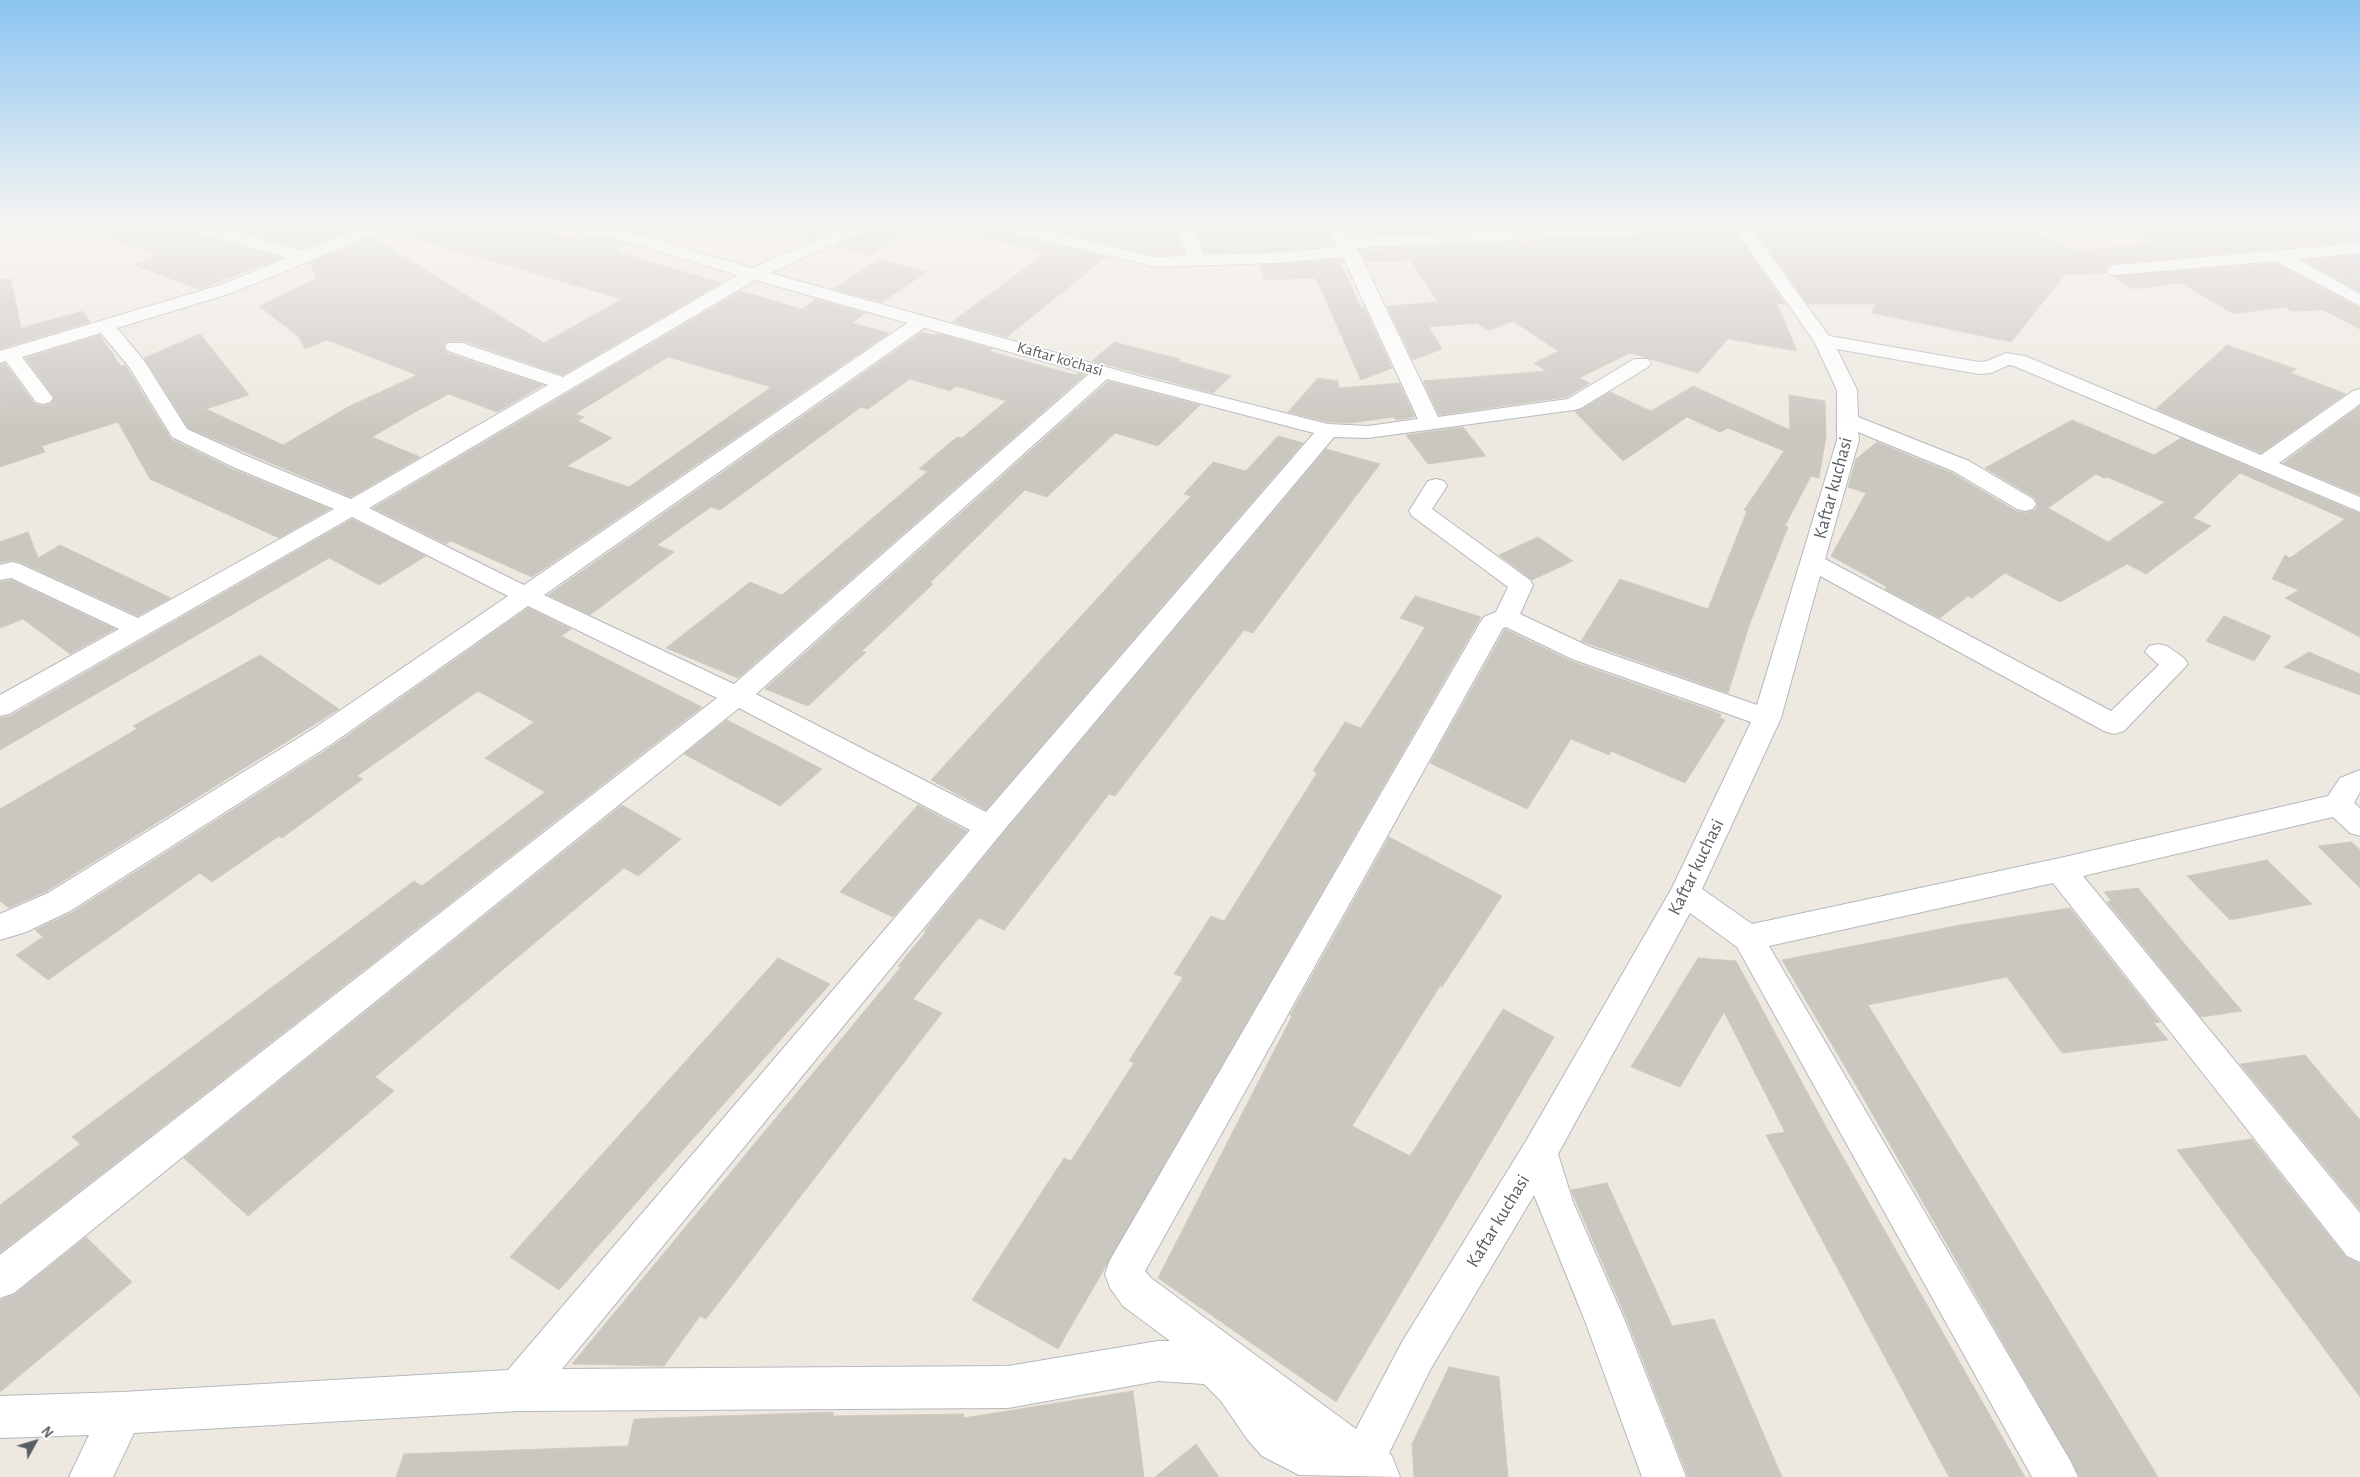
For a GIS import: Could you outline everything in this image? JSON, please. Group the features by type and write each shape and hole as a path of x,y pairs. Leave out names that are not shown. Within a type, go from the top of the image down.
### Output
{"street":[{"path":"43,398 5,355 209,294"},
{"path":"0,707 352,508 719,294"},
{"name":"Kaftar ko'chasi","path":"825,294 1104,371 1328,430 1368,432 1574,404 1641,363"},
{"path":"1368,294 1431,424"},
{"name":"Kaftar kuchasi","path":"1373,1469 1416,1356 1539,1153 1685,893 1767,718 1848,440 1849,422 1847,390 1823,341 1790,294"},
{"path":"2347,294 2360,301"},
{"path":"0,927 15,923 59,902 315,741 922,321"},
{"path":"105,325 138,366 179,433 241,462 352,508 525,595 737,696 990,827"},
{"path":"1823,341 1979,368 1987,368 2006,359 2018,360 2360,505"},
{"path":"455,347 565,384"},
{"path":"0,1279 737,696 1104,371"},
{"path":"2263,464 2360,395"},
{"path":"1849,422 1961,466 2025,504"},
{"path":"518,1390 990,827 1328,430"},
{"path":"1373,1469 1138,1292 1124,1274 1493,623 1506,617 1521,585 1420,511 1436,486"},
{"path":"1812,562 2114,724 2175,664 2158,652"},
{"path":"0,573 12,569 138,628"},
{"path":"1506,617 1581,653 1767,718"},
{"path":"1748,938 2060,870 2338,805 2350,785 2360,780"},
{"path":"2338,805 2360,825"},
{"path":"2060,870 2360,1243"},
{"path":"1685,893 1748,938 2056,1477"},
{"path":"1539,1153 1555,1203 1605,1321 1664,1477"},
{"path":"0,1416 122,1413 518,1390 1008,1387 1158,1361 1198,1362 1217,1369 1236,1386 1262,1424 1277,1441 1299,1454 1373,1469"},
{"path":"91,1477 122,1413"}],"building":[{"path":"0,294 14,294 21,328 83,311 90,322 0,349"},
{"path":"284,294 464,294 544,343 622,299 605,294 702,294 563,375 463,341 446,342 443,347 447,353 543,385 497,412 449,394 372,437 420,457 351,497 188,428 144,358 200,334 249,395 206,409 283,445 348,407 417,375 327,340 305,349 298,336 259,306"},
{"path":"735,294 750,294 802,309 816,299 865,313 852,323 889,333 532,577 451,541 446,544 373,508","holes":["668,357 771,387 629,487 567,466 612,438 578,421 584,417 575,414"]},
{"path":"852,294 894,294 882,302"},
{"path":"990,294 1060,294 1007,337 952,322"},
{"path":"1323,294 1355,294 1361,308 1364,307 1392,368 1361,380"},
{"path":"1433,294 1778,294 1785,304 1777,304 1797,351 1728,339 1698,373 1630,353 1579,378 1590,383 1567,397 1439,415 1423,381 1546,371 1534,363 1558,351 1513,321 1488,331 1477,323 1429,327 1442,349 1413,360 1387,306 1438,302"},
{"path":"1801,294 2050,294 2011,342 1872,313 1875,304 1808,304"},
{"path":"2200,294 2334,294 2360,308 2360,329 2323,310 2291,311 2285,307 2234,314"},
{"path":"922,332 934,335 937,333 992,349 989,351 1075,375 1078,373 1085,375 738,678 666,648 750,582 782,595 928,471 919,469 957,437 962,438 1006,401 956,386 950,391 910,379 868,409 861,407 720,510 711,507 657,545 674,552 590,615 548,595"},
{"path":"100,335 121,366 125,365 128,369 171,439 232,469 330,509 279,538 150,479 118,422 42,446 45,452 0,467 0,365 5,363 34,403 42,406 51,404 54,397 25,358"},
{"path":"1114,342 1180,359 1178,361 1231,376 1213,393 1092,361"},
{"path":"2227,345 2296,369 2291,373 2346,394 2261,453 2156,409"},
{"path":"1318,378 1338,381 1339,388 1399,383 1415,417 1396,420 1393,417 1351,423 1328,422 1288,412"},
{"path":"1108,381 1200,405 1158,446 1115,433 1047,497 1025,490 930,583 933,584 862,651 866,652 808,706 765,689"},
{"path":"1693,386 1790,430 1789,395 1825,401 1826,436 1819,478 1811,476 1785,526 1788,527 1750,623 1728,693 1581,641 1620,579 1708,609 1747,511 1744,510 1784,451 1728,428 1720,432 1687,417 1623,461 1575,412 1610,392 1651,411"},
{"path":"2360,406 2360,495 2283,463"},
{"path":"2072,420 2154,455 2181,438 2360,514 2360,637 2285,598 2299,590 2272,579 2285,555 2290,558 2345,519 2240,473 2193,518 2211,526 2146,574 2127,564 2060,602 2005,573 1972,598 1968,596 1940,618 1885,589 1887,587 1831,556 1866,493 1848,487 1856,459 1877,442 1952,473 2016,511 2025,513 2035,510 2038,505 2035,498 1985,468","holes":["2096,474 2104,478 2107,477 2165,502 2108,542 2048,508"]},
{"path":"1463,427 1486,456 1428,464 1406,435"},
{"path":"1278,436 1303,443 986,810 931,780 1191,496 1184,494 1213,462 1246,471"},
{"path":"1326,449 1380,464 1253,633 1244,630 1115,796 1109,794 1004,930 979,918 913,999 942,1013 706,1319 700,1316 664,1366 572,1364 901,967 898,966 926,932 924,931 1001,836"},
{"path":"352,519 426,556 379,585 329,558 0,750 0,718 10,716"},
{"path":"28,532 38,558 60,545 171,598 138,616 20,562 12,560 0,563 0,542"},
{"path":"1538,537 1573,561 1532,580 1499,555"},
{"path":"11,580 115,629 70,654 23,619 0,628 0,582"},
{"path":"1415,596 1481,617 1058,1349 972,1300 1064,1158 1071,1161 1134,1063 1129,1061 1183,977 1174,974 1211,916 1224,921 1317,773 1313,771 1345,722 1361,728 1398,671 1425,627 1400,618"},
{"path":"528,608 571,629 561,636 702,707 0,1253 0,1205 80,1144 72,1137 414,881 422,886 545,792 485,758 534,722 478,691 357,776 363,779 282,838 279,836 212,882 200,873 48,980 16,955 43,937 35,930 71,913 334,745"},
{"path":"2224,616 2271,636 2254,661 2206,641"},
{"path":"1505,629 1571,661 1721,714 1720,718 1725,720 1685,783 1611,751 1609,755 1571,739 1527,809 1430,763"},
{"path":"2309,652 2360,674 2360,695 2284,667"},
{"path":"260,655 339,709 47,891 9,908 0,901 0,809 137,729 133,726"},
{"path":"727,720 822,769 780,806 684,754"},
{"path":"622,805 681,839 638,876 624,868 375,1077 394,1091 248,1216 184,1158"},
{"path":"918,805 967,831 893,917 840,892"},
{"path":"1389,837 1502,896 1442,987 1440,986 1352,1126 1410,1156 1503,1009 1554,1037 1336,1402 1158,1278 1292,1016 1290,1015"},
{"path":"2351,842 2360,850 2360,888 2318,846"},
{"path":"2267,860 2312,904 2230,920 2187,876"},
{"path":"2138,888 2242,1011 2201,1017 2107,902 2111,901 2104,892"},
{"path":"2070,908 2160,1022 2154,1023 2168,1040 2062,1053 2007,977 1868,1005 2158,1477 2080,1477 1857,1087 1782,960 1960,925"},
{"path":"778,958 830,984 559,1290 510,1257"},
{"path":"1698,958 1736,961 1832,1138 2025,1477 1949,1477 1766,1135 1785,1132 1724,1012 1680,1087 1631,1067"},
{"path":"2305,1055 2360,1120 2360,1210 2240,1064"},
{"path":"2252,1139 2346,1257 2360,1264 2360,1397 2177,1150"},
{"path":"1607,1183 1672,1326 1714,1319 1782,1477 1688,1477 1627,1320 1571,1190"},
{"path":"86,1237 132,1282 0,1392 0,1300 15,1294"},
{"path":"1449,1367 1499,1377 1508,1477 1414,1477 1412,1444"},
{"path":"1133,1391 1144,1477 396,1477 404,1454 628,1446 634,1419 833,1412 833,1416 964,1414 963,1418"},
{"path":"1196,1444 1219,1477 1155,1477"}]}
